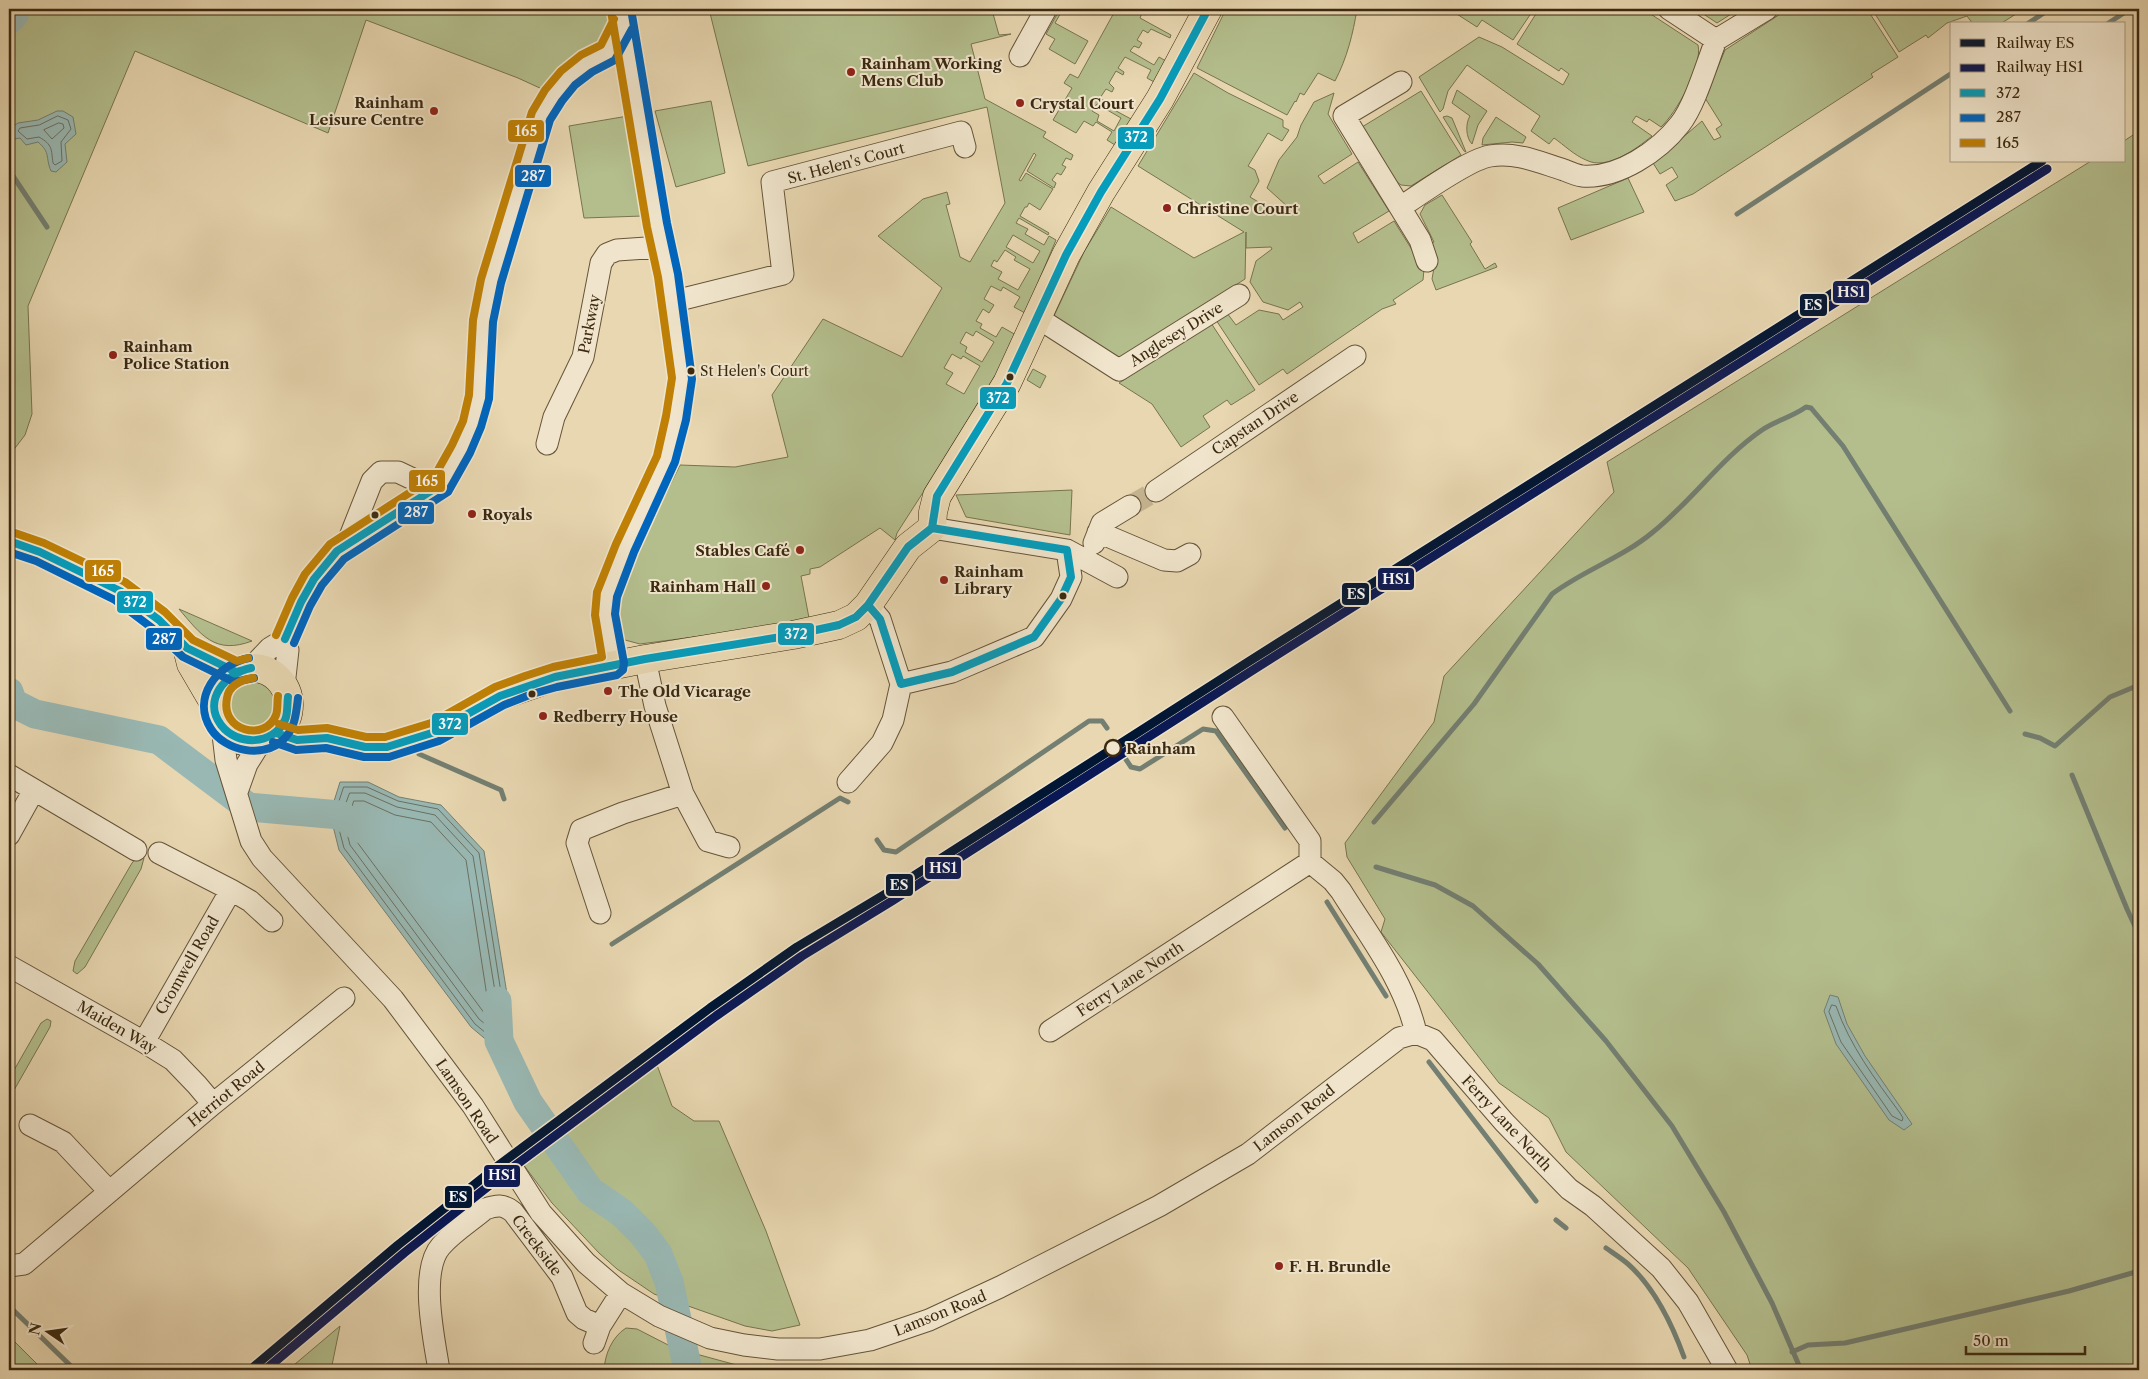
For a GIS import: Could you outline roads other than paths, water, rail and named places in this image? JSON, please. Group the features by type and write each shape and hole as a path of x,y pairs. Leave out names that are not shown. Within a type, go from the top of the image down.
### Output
{"main road":[{"path":"187,648 190,664 218,716 230,734 240,740 251,742 269,737 297,740 327,738 365,747 387,747 435,732 500,696 555,677 644,659 793,635 839,625 856,617 868,605 908,547 932,528 937,496 1007,383 1066,255 1101,192 1181,63 1208,9"},
{"path":"9,541 40,552 120,591 159,620 187,648 244,670 270,672 286,697 327,738"},
{"path":"218,716 220,686 244,670"},
{"path":"269,737 285,722 286,697"}],"street":[{"path":"1020,56 1046,9"},
{"path":"1669,9 1716,40"},
{"path":"1401,207 1469,164 1488,156 1513,154 1582,176 1607,174 1629,165 1655,149 1680,123 1698,87 1716,40 1767,9"},
{"path":"608,54 622,16"},
{"path":"614,665 605,614 607,595 625,548 666,459 676,418 682,378 671,302 622,16"},
{"path":"244,670 270,648 285,639 314,579 337,551 368,533 442,484 472,424 479,397 483,321 490,281 541,116 550,98 578,68 593,59 608,54 630,64"},
{"path":"1401,82 1344,116 1420,240 1427,261"},
{"name":"St. Helen's Court","path":"671,302 783,274 772,182 961,132 965,147"},
{"name":"Parkway","path":"547,444 554,417 583,357 601,263 608,254 617,250 661,247"},
{"name":"Anglesey Drive","path":"1038,318 1119,370 1239,295"},
{"name":"Capstan Drive","path":"1156,490 1355,356"},
{"path":"347,544 372,481 381,472 398,472 434,488"},
{"path":"901,684 952,672 1034,637 1061,599 1077,554 1098,532 1102,523 1130,506"},
{"path":"932,528 1077,554 1117,577"},
{"path":"1098,532 1164,560 1177,561 1190,554"},
{"path":"848,782 882,743 893,720 901,684 880,619 868,605"},
{"path":"285,639 288,650 286,697"},
{"path":"644,659 655,706 682,794 708,841 729,847"},
{"name":"Lamson Road","path":"218,716 226,760 251,841 270,868 337,936 393,998 468,1098 541,1213 586,1264 622,1293 659,1316 710,1338 778,1349 820,1349 870,1340 929,1320 1000,1287 1159,1206 1248,1154 1399,1038 1416,1033"},
{"path":"1223,717 1310,841 1310,862 1333,881 1341,891 1395,978 1411,1013 1416,1033"},
{"path":"236,792 247,764 269,737"},
{"path":"9,775 136,850"},
{"path":"9,835 34,790"},
{"path":"600,913 577,843 581,830 623,813 682,794"},
{"path":"159,853 250,901 272,921"},
{"name":"Ferry Lane North","path":"1050,1031 1310,862"},
{"name":"Cromwell Road","path":"144,1042 231,890"},
{"name":"Maiden Way","path":"9,966 144,1042 172,1060 197,1084 212,1104"},
{"name":"Herriot Road","path":"9,1266 24,1264 212,1104 344,998"},
{"name":"Ferry Lane North","path":"1416,1033 1433,1040 1504,1122 1569,1189 1593,1206 1661,1268 1688,1302 1726,1370"},
{"path":"30,1124 63,1142 110,1191"},
{"name":"Creekside","path":"439,1370 432,1320 430,1272 441,1245 485,1209 502,1205 513,1212 562,1277 577,1313 597,1334 622,1293"}],"water":[{"path":"57,111 63,111 73,117 76,134 65,144 67,162 56,172 51,171 46,152 38,142 26,145 20,138 14,139 10,133 12,127 18,123 38,120"},
{"path":"340,782 368,782 399,797 441,805 484,851 511,1019 496,1048 471,1027 339,850 330,814"},
{"path":"1830,995 1838,997 1847,1024 1865,1056 1912,1124 1904,1130 1889,1120 1836,1044 1824,1011"}],"waterway":[{"path":"9,20 14,15 12,9"},
{"path":"2030,22 2050,9"},
{"path":"2110,22 2130,9"},
{"path":"1737,214 1950,74"},
{"path":"9,170 47,227"},
{"path":"1374,822 1474,704 1552,594 1641,541 1681,507 1747,441 1767,427 1806,407 1811,408 1843,446 2010,711"},
{"path":"2025,734 2040,738 2055,746 2110,697 2139,685"},
{"path":"9,692 13,703 35,714 159,740 248,807 340,815 364,830"},
{"path":"877,840 884,850 896,852 1089,721 1102,721 1107,728"},
{"path":"1123,755 1131,767 1140,769 1203,729 1216,731 1285,828"},
{"path":"419,754 501,790 504,799"},
{"path":"2072,775 2139,935"},
{"path":"612,944 840,798 848,802"},
{"path":"1376,867 1435,885 1473,906 1538,964 1606,1041 1672,1126 1724,1212 1772,1303 1801,1370"},
{"path":"1327,902 1386,996"},
{"path":"497,1001 499,1041 528,1102 590,1191 622,1213 643,1234 658,1254 669,1282 688,1370"},
{"path":"1429,1062 1536,1201"},
{"path":"1556,1220 1566,1228"},
{"path":"1606,1248 1628,1264 1654,1295 1668,1319 1684,1357"},
{"path":"1792,1352 1808,1345 1845,1343 2069,1291 2139,1271"},
{"path":"9,1306 75,1370"}],"tunnel":[{"path":"1130,506 1156,491"}],"rail line":[{"name":"ES","path":"250,1370 398,1245 499,1165 710,1008 797,947 887,893 1248,662 2040,162"},
{"name":"HS1","path":"265,1370 404,1253 505,1173 716,1016 802,956 892,901 1253,670 2047,169"}],"place":[{"name":"Rainham Working Mens Club","path":"851,72"},
{"name":"Crystal Court","path":"1020,103"},
{"name":"Rainham Leisure Centre","path":"434,111"},
{"name":"Christine Court","path":"1167,208"},
{"name":"Rainham Police Station","path":"113,355"},
{"name":"St Helen's Court","path":"691,371"},
{"name":"Royals","path":"472,514"},
{"name":"Stables Café","path":"800,550"},
{"name":"Rainham Library","path":"944,580"},
{"name":"Rainham Hall","path":"766,586"},
{"name":"The Old Vicarage","path":"608,691"},
{"name":"Redberry House","path":"543,716"},
{"name":"Rainham","path":"1113,748"},
{"name":"F. H. Brundle","path":"1279,1266"}]}
